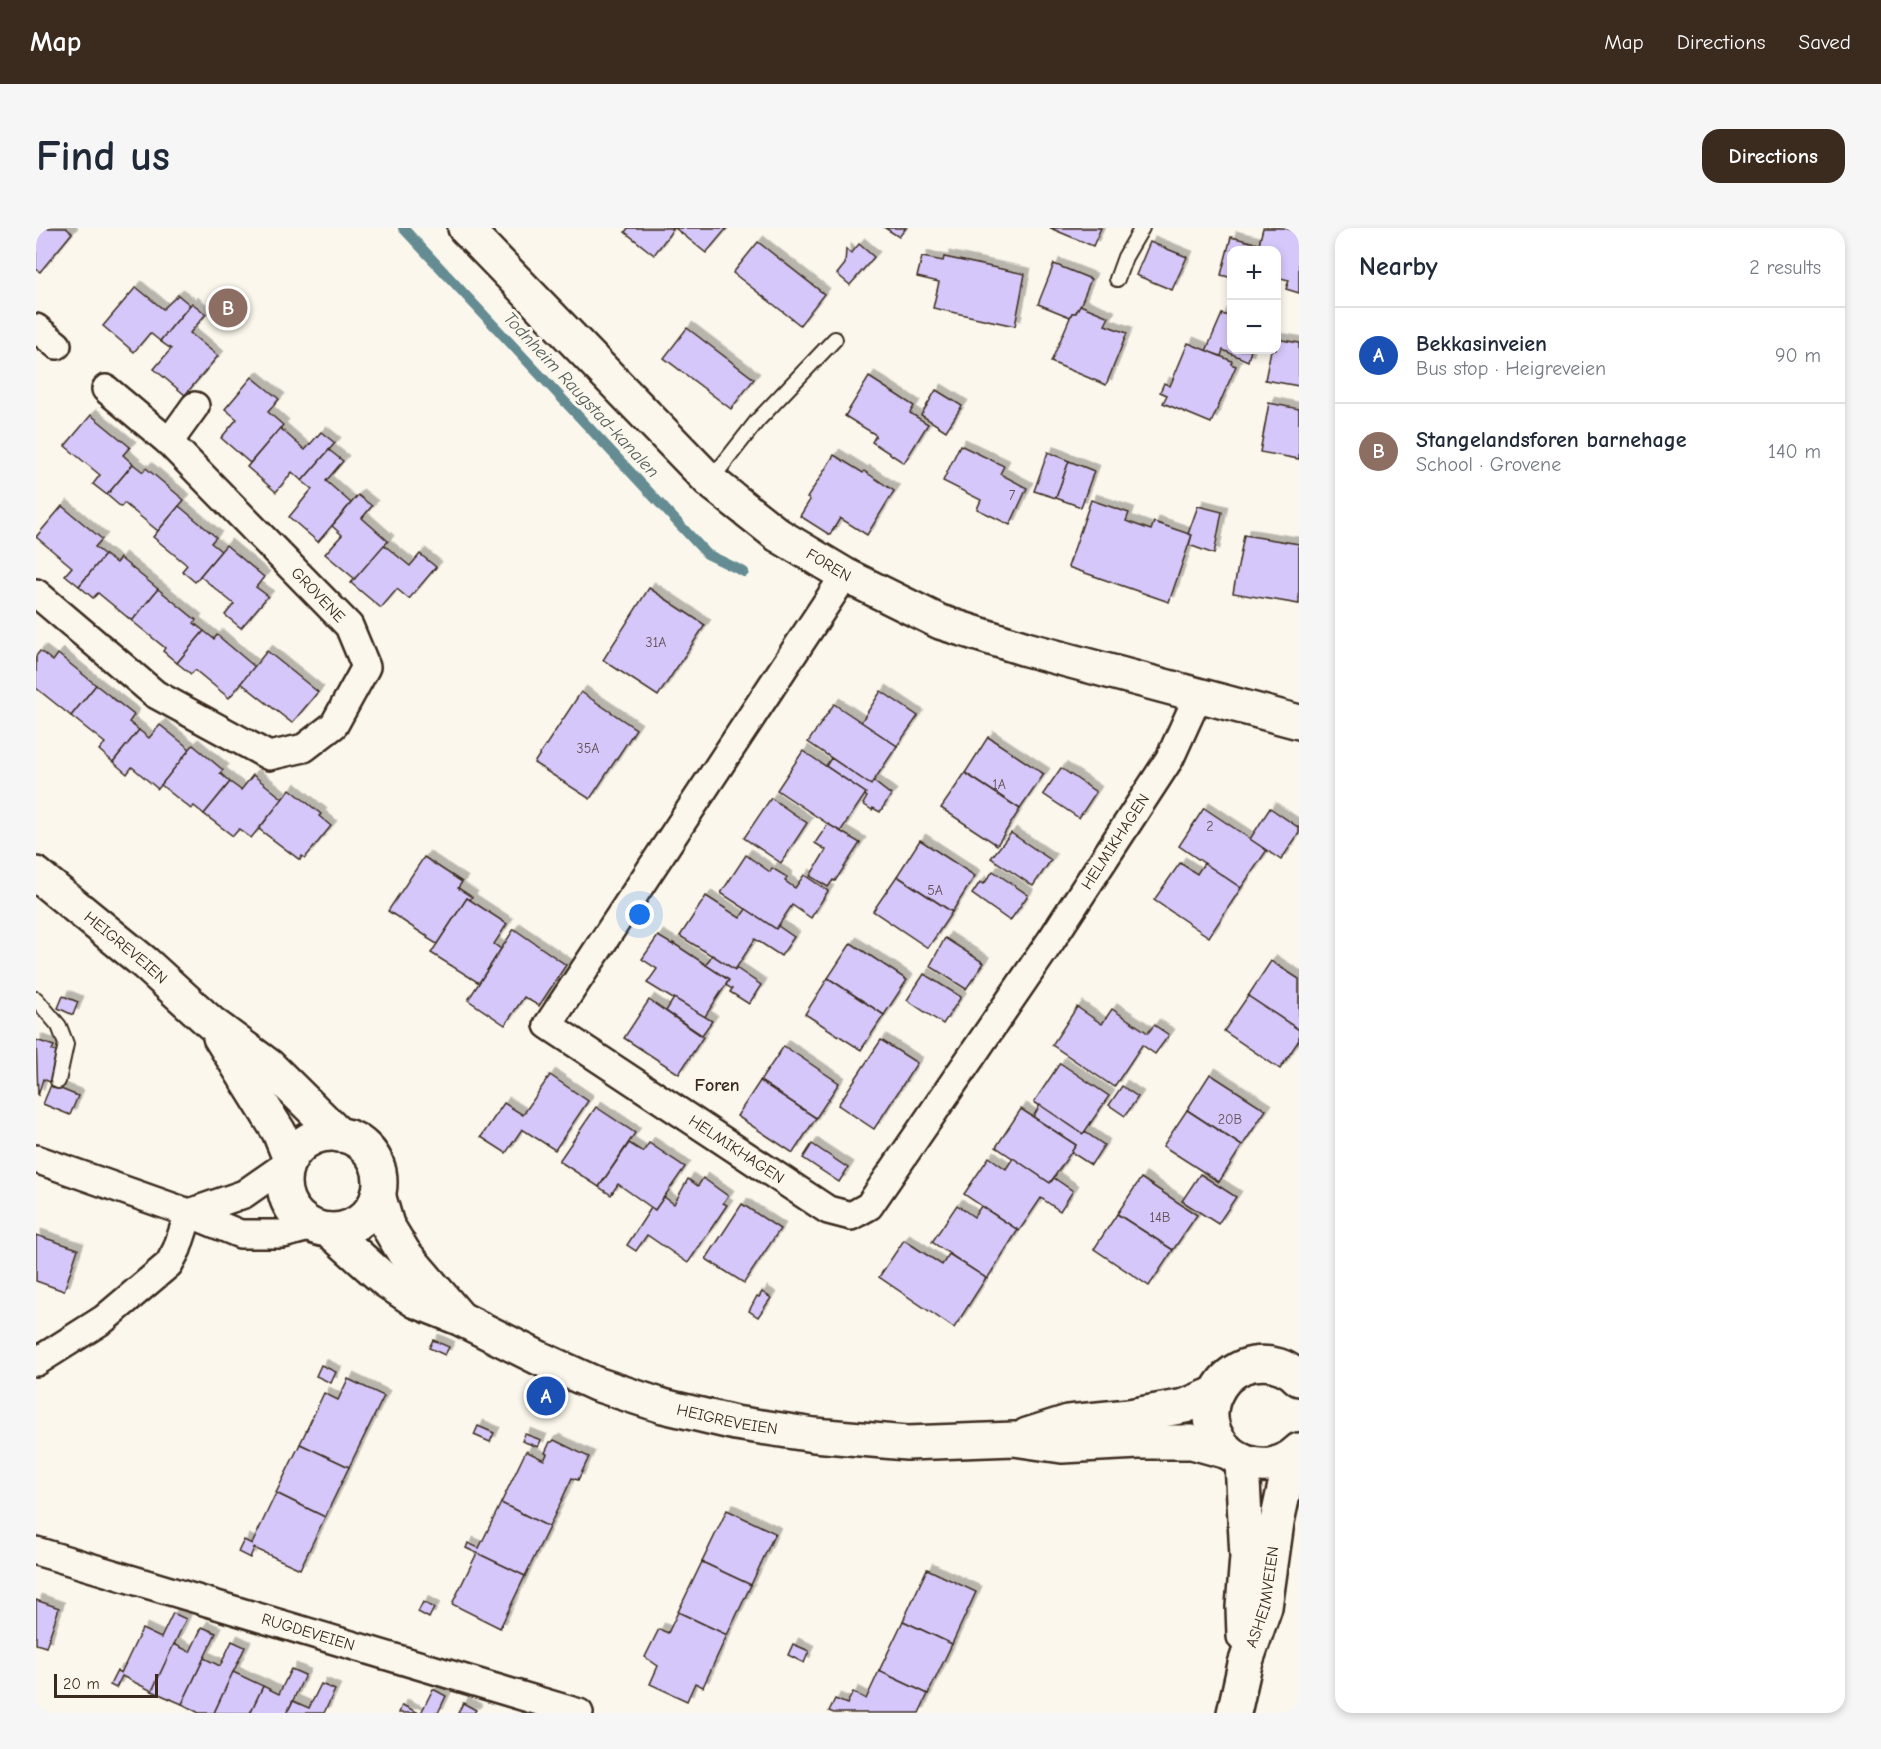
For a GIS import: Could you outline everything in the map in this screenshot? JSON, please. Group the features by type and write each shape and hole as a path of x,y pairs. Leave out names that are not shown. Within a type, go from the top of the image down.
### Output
{"main road":[{"name":"FOREN","path":"468,229 710,480 778,535 844,575 940,621 1026,649 1299,722"},
{"name":"HEIGREVEIEN","path":"36,874 145,963 211,1023 269,1066 339,1135 363,1146 372,1156 379,1175 378,1194 387,1225 404,1252 459,1318"},
{"name":"HEIGREVEIEN","path":"211,1023 279,1132 288,1162 284,1176 284,1188 294,1211 302,1220 321,1228 385,1280 417,1302 459,1318 596,1384 663,1406 735,1423 814,1436 907,1443 1014,1439 1062,1446 1192,1442 1259,1466 1276,1464 1295,1453"},
{"path":"288,1162 299,1148 311,1139 325,1135 339,1135"},
{"path":"321,1228 348,1226 365,1217 378,1194"},
{"path":"1235,1457 1217,1439 1211,1422 1211,1407 1224,1380 1236,1370 1250,1364 1265,1363 1280,1366 1297,1375"},
{"name":"HEIGREVEIEN","path":"1014,1439 1068,1422 1129,1416 1185,1406 1216,1393"},
{"name":"ASHEIMVEIEN","path":"1234,1713 1245,1664 1265,1607 1278,1522 1295,1453"},
{"name":"ASHEIMVEIEN","path":"1235,1457 1247,1557 1243,1607 1245,1664"}],"street":[{"path":"36,328 57,345"},
{"name":"GROVENE","path":"36,593 155,694 269,756 304,748 334,725 366,667 349,626 169,442 106,389"},
{"path":"169,442 195,406"},
{"name":"HELMIKHAGEN","path":"844,575 548,1025 828,1210 851,1216 869,1206 1052,939 1170,758 1199,694"},
{"path":"36,1159 189,1213 240,1234 283,1234 321,1228"},
{"path":"189,1213 244,1194 288,1162"},
{"path":"36,1362 104,1319 169,1264 177,1249 189,1213"},
{"name":"RUGDEVEIEN","path":"36,1551 579,1713"}],"lane":[{"path":"1117,279 1125,256 1142,228"},
{"path":"710,480 757,421 835,339"},
{"path":"36,999 59,1026 66,1044 58,1081"}],"building":[{"path":"36,228 66,228 72,233 40,272 36,269"},
{"path":"628,228 674,228 654,255 625,232"},
{"path":"675,228 727,228 706,253"},
{"path":"885,228 906,228 899,237"},
{"path":"1050,228 1101,228 1093,246"},
{"path":"1263,228 1285,228 1299,232 1299,293 1286,289 1289,280 1281,278 1281,246 1229,246 1231,237 1259,244"},
{"path":"758,242 824,294 800,325 733,273"},
{"path":"1150,242 1187,257 1172,290 1136,275"},
{"path":"859,244 874,257 850,285 837,274 845,264 846,249 851,254"},
{"path":"1227,252 1227,277 1221,275"},
{"path":"922,257 943,261 944,257 1025,274 1015,326 933,308 939,282 917,277"},
{"path":"1054,264 1091,279 1079,309 1070,317 1038,304"},
{"path":"136,287 163,309 178,295 190,305 160,341 150,333 134,352 103,326"},
{"path":"192,303 206,314 190,333 218,356 185,395 154,369 171,349 160,341"},
{"path":"1080,305 1109,317 1105,325 1127,333 1106,385 1051,362 1072,313 1076,313"},
{"path":"1222,314 1227,316 1227,352 1223,350 1221,356 1206,351"},
{"path":"687,328 754,379 731,409 664,358"},
{"path":"1281,340 1299,343 1299,386 1265,380 1270,354 1281,354"},
{"path":"1188,343 1232,361 1231,364 1236,366 1211,423 1163,403 1167,395 1160,392 1164,383 1170,386"},
{"path":"1232,354 1250,354 1248,361"},
{"path":"252,377 279,399 268,412 283,425 250,463 221,438 237,419 225,409"},
{"path":"869,377 914,406 910,413 928,424 904,463 872,442 876,435 845,416"},
{"path":"936,390 962,406 946,431 921,415"},
{"path":"1269,403 1299,409 1299,459 1260,452"},
{"path":"91,415 130,447 123,455 133,464 107,495 93,484 100,475 65,446"},
{"path":"280,428 305,450 321,432 335,443 302,481 292,472 276,492 247,467"},
{"path":"960,445 1004,466 1000,474 1027,488 1010,525 977,509 981,500 943,481"},
{"path":"329,450 343,461 326,481 351,503 318,542 289,517 312,489 302,481"},
{"path":"1048,452 1069,461 1056,498 1034,491"},
{"path":"834,455 894,491 867,535 840,518 830,535 800,516 810,500 807,498"},
{"path":"1069,461 1094,471 1081,507 1056,498"},
{"path":"133,464 143,472 146,468 184,500 158,531 124,503 121,507 107,495"},
{"path":"358,495 372,506 362,518 388,541 355,579 325,554 342,535 332,526"},
{"path":"1091,500 1129,513 1126,521 1151,530 1154,522 1192,535 1169,602 1068,567"},
{"path":"62,506 102,539 95,547 105,555 79,586 65,575 72,567 36,537"},
{"path":"179,506 216,537 211,543 221,551 195,582 182,571 187,565 153,537"},
{"path":"1198,506 1222,512 1214,554 1189,545 1192,535 1188,534"},
{"path":"1244,535 1299,544 1299,604 1233,593"},
{"path":"226,545 264,577 256,587 268,596 241,628 225,615 234,604 200,576"},
{"path":"384,545 410,566 420,554 436,567 409,599 397,589 381,608 351,583"},
{"path":"105,555 116,563 120,558 158,589 132,621 98,593 93,598 79,586"},
{"path":"649,588 705,625 658,696 603,660"},
{"path":"158,589 196,620 194,623 204,631 177,663 163,651 165,648 132,621"},
{"path":"204,631 214,639 217,635 255,667 229,698 195,670 191,674 177,663"},
{"path":"40,651 53,661 58,654 96,685 71,716 36,688 36,656"},
{"path":"267,651 318,692 292,723 241,683"},
{"path":"96,685 134,715 129,722 139,730 113,762 99,750 105,743 71,716"},
{"path":"881,691 918,716 897,746 861,722"},
{"path":"581,692 636,729 590,799 534,763"},
{"path":"834,704 897,746 871,785 808,742"},
{"path":"160,725 190,749 158,789 132,767 127,774 113,762 139,730 149,738"},
{"path":"988,737 1044,774 1020,809 965,773"},
{"path":"193,745 223,770 220,773 230,782 204,814 194,806 191,809 161,785"},
{"path":"803,751 866,793 840,832 777,790"},
{"path":"831,758 871,785 873,781 891,795 880,812 863,804 867,797 866,793 826,766"},
{"path":"1061,768 1096,792 1079,818 1043,794"},
{"path":"965,773 1020,809 997,845 941,808"},
{"path":"253,775 283,799 251,838 239,829 233,836 204,814 230,782 241,790"},
{"path":"290,789 321,814 319,816 331,826 305,858 302,856 300,860 259,829"},
{"path":"771,798 807,823 781,863 744,838"},
{"path":"1204,808 1267,850 1241,888 1179,846"},
{"path":"1270,808 1299,828 1299,833 1281,860 1250,839"},
{"path":"828,824 860,843 835,881 833,880 828,887 810,876 826,850 815,843"},
{"path":"1011,833 1051,860 1033,886 991,858"},
{"path":"920,840 975,876 952,912 897,876"},
{"path":"746,855 770,872 772,868 787,877 785,881 795,888 804,875 828,891 811,918 792,905 776,929 721,893"},
{"path":"424,857 462,882 458,888 472,897 470,900 467,898 437,944 427,938 427,935 388,911"},
{"path":"1180,863 1197,874 1204,863 1241,888 1209,937 1154,900"},
{"path":"993,871 1028,895 1010,921 972,894 980,882 984,884"},
{"path":"897,876 952,912 928,948 873,911"},
{"path":"706,896 740,918 746,909 776,929 778,926 794,937 781,956 755,939 735,970 680,936"},
{"path":"467,898 507,924 494,944 501,949 479,983 431,953"},
{"path":"514,929 566,965 539,1006 524,997 505,1025 468,1000"},
{"path":"658,936 673,945 673,943 729,980 704,1018 647,983 657,969 642,959"},
{"path":"945,938 984,963 966,989 930,966"},
{"path":"851,943 907,980 884,1015 828,978"},
{"path":"712,955 761,985 749,1004 730,992 732,989 726,985 729,980 706,965"},
{"path":"1271,961 1299,979 1299,1030 1248,996"},
{"path":"924,974 961,997 943,1024 907,1000"},
{"path":"828,978 884,1015 861,1050 805,1014"},
{"path":"63,996 78,1002 73,1015 58,1008"},
{"path":"1248,996 1299,1030 1299,1040 1280,1069 1224,1031"},
{"path":"674,998 712,1021 702,1035 666,1011"},
{"path":"649,1000 703,1037 679,1074 624,1038"},
{"path":"1077,1007 1102,1024 1112,1009 1148,1033 1154,1025 1169,1035 1155,1054 1142,1045 1114,1087 1052,1045"},
{"path":"36,1040 54,1046 52,1050 60,1053 50,1082 43,1079 38,1096"},
{"path":"881,1040 917,1063 874,1129 838,1105"},
{"path":"784,1046 839,1083 816,1118 760,1081"},
{"path":"1060,1063 1109,1096 1083,1134 1034,1102"},
{"path":"1210,1074 1266,1110 1242,1146 1187,1110"},
{"path":"550,1075 588,1101 555,1150 522,1129 506,1153 481,1137 504,1103 523,1115"},
{"path":"760,1081 816,1118 793,1153 737,1116"},
{"path":"51,1085 78,1096 70,1115 43,1104"},
{"path":"1122,1086 1138,1097 1125,1116 1109,1105"},
{"path":"1040,1105 1083,1134 1085,1132 1104,1145 1091,1165 1071,1152 1076,1145 1033,1117"},
{"path":"596,1107 635,1133 599,1187 559,1161"},
{"path":"1021,1109 1076,1145 1050,1183 996,1147"},
{"path":"1187,1110 1242,1146 1219,1182 1163,1146"},
{"path":"629,1143 643,1152 649,1143 685,1167 655,1210 618,1184 611,1195 599,1187"},
{"path":"812,1144 848,1168 839,1182 803,1158"},
{"path":"989,1157 1006,1169 1013,1158 1050,1183 1054,1178 1073,1191 1060,1211 1041,1198 1019,1231 964,1194"},
{"path":"1200,1174 1236,1197 1218,1224 1182,1201"},
{"path":"703,1178 728,1196 723,1203 727,1205 688,1263 647,1235 636,1251 627,1245 651,1208 655,1210 664,1197 674,1204 688,1179 698,1186"},
{"path":"1141,1178 1197,1215 1173,1250 1117,1214"},
{"path":"742,1204 780,1229 744,1283 706,1259"},
{"path":"957,1205 974,1217 981,1206 1018,1230 987,1279 932,1242"},
{"path":"1117,1214 1173,1250 1149,1286 1094,1249"},
{"path":"36,1235 78,1249 64,1291 36,1281"},
{"path":"904,1240 942,1265 949,1254 986,1278 954,1328 879,1277"},
{"path":"762,1292 771,1298 758,1317 749,1311 757,1296 759,1297"},
{"path":"433,1340 449,1347 445,1355 429,1348"},
{"path":"321,1365 336,1372 331,1383 316,1376"},
{"path":"348,1379 384,1396 349,1467 300,1444 324,1393 338,1400"},
{"path":"478,1426 494,1433 490,1442 474,1435"},
{"path":"525,1434 541,1440 538,1447 522,1441"},
{"path":"554,1440 589,1457 578,1480 572,1478 549,1527 501,1503 526,1451 544,1460 550,1442"},
{"path":"300,1444 349,1467 325,1517 276,1493"},
{"path":"276,1493 325,1517 300,1569 254,1548 250,1558 238,1552 244,1540 252,1544"},
{"path":"501,1503 549,1527 525,1576 466,1548 468,1543 479,1548"},
{"path":"727,1510 775,1533 751,1585 702,1562"},
{"path":"477,1553 525,1576 500,1628 452,1604"},
{"path":"702,1562 751,1585 727,1635 678,1612"},
{"path":"927,1569 976,1592 952,1644 903,1621"},
{"path":"36,1600 59,1608 46,1647 36,1644"},
{"path":"423,1602 434,1608 429,1618 418,1612"},
{"path":"678,1612 727,1635 703,1687 695,1683 687,1701 650,1684 658,1666 645,1657 659,1629 668,1633"},
{"path":"173,1613 186,1619 152,1691 122,1676 116,1688 110,1685 117,1671 121,1673 142,1629 161,1638"},
{"path":"903,1621 952,1644 928,1694 879,1671"},
{"path":"202,1627 216,1633 182,1704 152,1691 174,1644 190,1652"},
{"path":"232,1641 245,1647 214,1713 199,1713 182,1704 204,1658 220,1666"},
{"path":"793,1644 809,1651 804,1663 788,1655"},
{"path":"291,1669 305,1675 287,1713 250,1713 263,1686 279,1694"},
{"path":"879,1671 928,1694 919,1713 834,1713 829,1711 835,1699 847,1704 853,1692 866,1699"},
{"path":"233,1672 263,1686 250,1713 214,1713"},
{"path":"321,1684 335,1690 324,1713 287,1713 293,1701 309,1708"},
{"path":"433,1689 446,1696 438,1713 421,1713"},
{"path":"463,1703 476,1710 474,1713 458,1713"},
{"path":"402,1705 419,1713 399,1713"}],"waterway":[{"name":"Todnheim Raugstad-kanalen","path":"403,228 707,554 744,572"}],"place":[{"name":"Stangelandsforen barnehage","path":"228,308"},
{"name":"Bekkasinveien","path":"546,1396"}],"district":[{"name":"Foren","path":"717,1085"}]}
